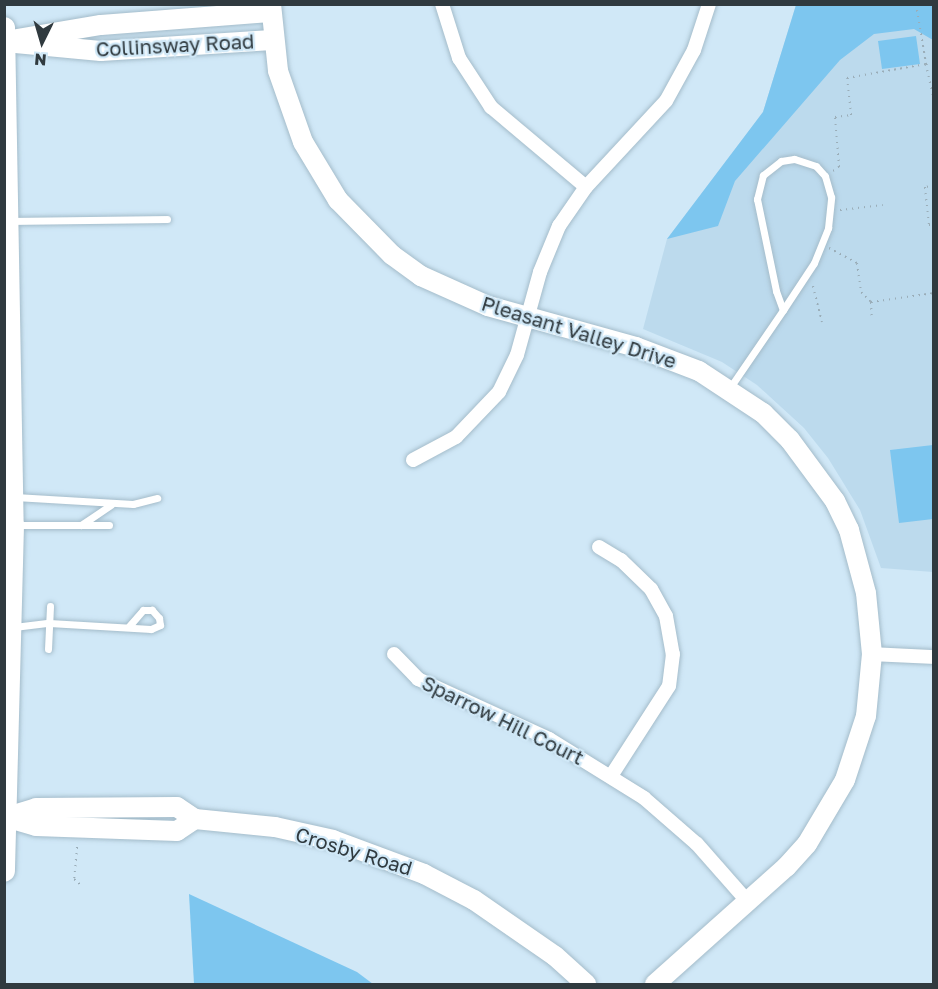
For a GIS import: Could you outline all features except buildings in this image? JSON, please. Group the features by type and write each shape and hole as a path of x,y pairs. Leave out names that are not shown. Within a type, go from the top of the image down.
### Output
{"main road":[{"path":"4,28 13,497 12,627 4,871"}],"street":[{"path":"442,4 459,58 491,107 586,187"},
{"path":"413,460 456,437 499,392 516,355 549,248 586,187 666,101 694,50 709,4"},
{"name":"Pleasant Valley Drive","path":"271,8 272,40 289,109 303,142 332,190 364,229 421,276 526,320 659,355 699,371 729,389 790,440 835,501 849,530 864,583 872,654 866,716 844,780 807,844 749,903 655,984"},
{"name":"Collinsway Road","path":"5,42 101,25 271,8"},
{"name":"Collinsway Road","path":"5,42 101,51 272,40"},
{"path":"599,547 621,560 651,589 666,616 673,654 669,686 612,776"},
{"name":"Sparrow Hill Court","path":"394,654 418,679 549,739 612,776 670,819 749,903"},
{"path":"872,654 933,657"},
{"name":"Crosby Road","path":"6,817 36,808 177,807 195,819 275,828 333,840 424,874 516,927 586,984"}],"lane":[{"path":"729,389 783,310 823,245 831,211 825,176 805,160 787,160 772,166 758,187 757,199 776,291 783,310"},
{"path":"8,221 167,219"},
{"path":"13,497 114,504 157,498"},
{"path":"81,525 114,504"},
{"path":"13,525 108,525"},
{"path":"48,649 50,606"},
{"path":"12,627 49,623 129,626"}],"path":[{"path":"916,4 933,101"},
{"path":"825,176 839,167 835,117 851,115 847,78 933,62"},
{"path":"933,186 925,187 929,225 933,225"},
{"path":"831,211 883,205"},
{"path":"823,245 857,263 861,291 871,302 872,320"},
{"path":"813,286 822,322"},
{"path":"871,302 933,294"},
{"path":"77,847 74,879 81,885"}],"shaded area":[{"path":"796,5 933,5 933,572 881,568 860,510 828,458 804,428 757,385 722,362 643,329 667,239 763,112"},
{"path":"796,5 933,5 933,40 914,29 874,34 840,60 735,181 718,226 667,239 763,112"},
{"path":"916,36 920,64 882,69 878,41"},
{"path":"933,445 933,519 899,523 890,450"},
{"path":"189,894 357,972 373,984 194,984"}]}
